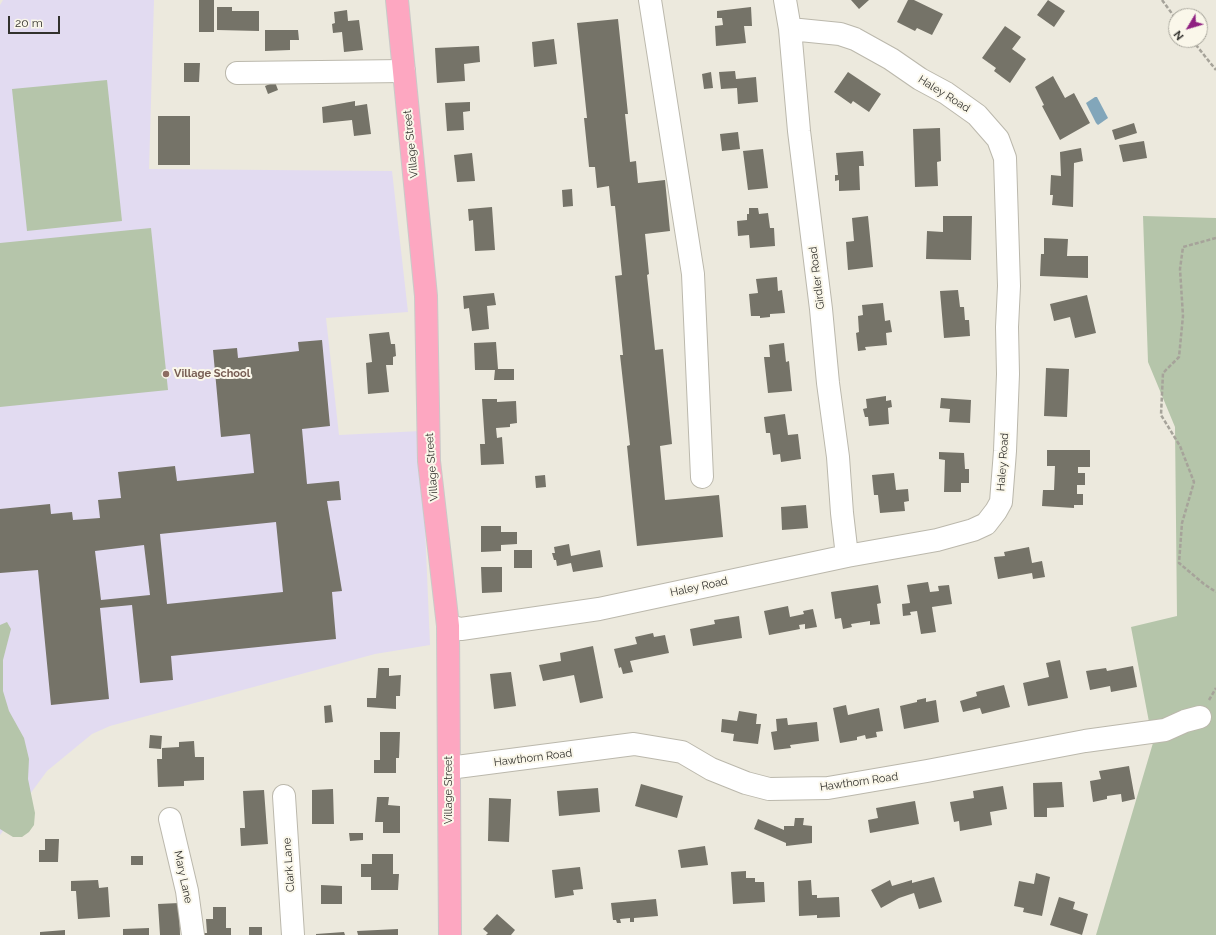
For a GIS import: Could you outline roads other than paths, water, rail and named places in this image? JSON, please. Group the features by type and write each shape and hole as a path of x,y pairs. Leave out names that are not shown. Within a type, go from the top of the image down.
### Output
{"main road":[{"name":"Village Street","path":"397,0 426,296 429,461 448,626 450,935"}],"street":[{"path":"650,0 693,274 702,477"},
{"name":"Girdler Road","path":"785,0 790,29 799,131 819,286 828,382 838,457 847,556"},
{"name":"Haley Road","path":"448,626 461,628 599,609 847,556 937,540 973,530 986,524 996,511 1001,502 1003,481 1008,374 1007,327 1009,286 1005,158 998,139 978,115 946,93 920,79 890,59 855,39 840,34 790,29"},
{"path":"237,73 404,71"},
{"name":"Hawthorn Road","path":"449,768 634,744 682,752 711,769 746,783 769,789 828,788 1085,741 1165,730 1185,721 1200,717"},
{"name":"Clark Lane","path":"284,796 293,935"},
{"name":"Mary Lane","path":"170,819 187,891 194,935"}],"water":[{"path":"1097,97 1108,118 1098,125 1086,103"}],"place":[{"name":"Village School","path":"166,374"}]}
